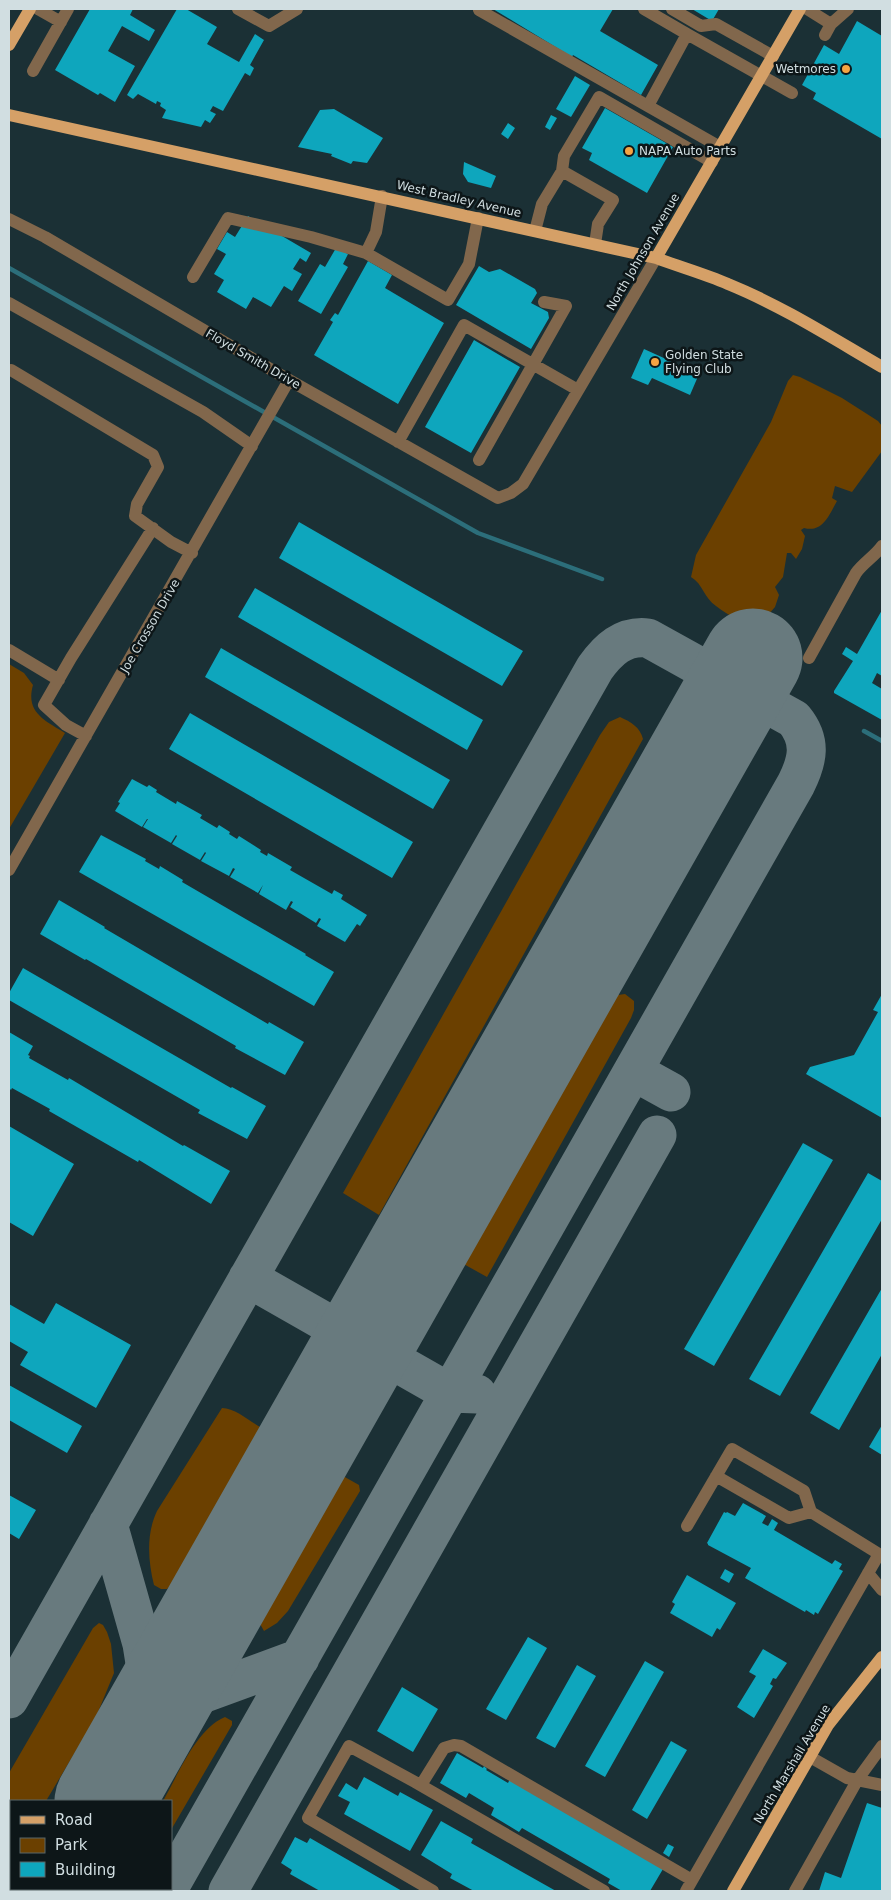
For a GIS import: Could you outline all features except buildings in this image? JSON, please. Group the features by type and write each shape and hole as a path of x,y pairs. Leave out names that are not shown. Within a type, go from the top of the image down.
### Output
{"main road":[{"path":"9,45 30,9"},
{"name":"North Johnson Avenue","path":"656,258 800,9"},
{"name":"West Bradley Avenue","path":"9,115 656,258 744,291 783,310 882,367"},
{"name":"North Marshall Avenue","path":"732,1891 828,1725 882,1657"}],"street":[{"path":"38,9 61,22"},
{"path":"33,71 68,9"},
{"path":"238,9 269,26 296,9"},
{"path":"644,9 792,93"},
{"path":"672,9 701,26 716,24 773,56"},
{"path":"807,9 828,29 848,9"},
{"path":"479,10 720,147"},
{"path":"648,106 687,34"},
{"path":"535,230 542,204 562,171 564,156 599,97 712,162"},
{"path":"562,171 613,200 598,224 595,244"},
{"path":"366,253 376,232 382,196"},
{"path":"193,277 228,218 311,237 366,253 448,300 469,264 478,218"},
{"name":"Floyd Smith Drive","path":"9,219 45,237 289,380 498,498"},
{"name":"North Johnson Avenue","path":"498,498 511,493 523,484 656,258"},
{"path":"479,460 566,306 544,302"},
{"path":"9,303 255,441"},
{"path":"398,442 464,325 578,390"},
{"path":"12,370 153,456 158,467 137,504 135,516 171,542 192,553"},
{"name":"Joe Crosson Drive","path":"9,870 192,553 289,380"},
{"path":"86,736 66,725 44,705 153,528"},
{"path":"809,658 856,573 882,546"},
{"path":"9,650 59,680"},
{"path":"421,1785 444,1748 454,1745 461,1746 689,1886 868,1573 881,1555 811,1512 804,1490 732,1449 687,1526"},
{"path":"716,1476 789,1518 811,1512"},
{"path":"868,1573 882,1590"},
{"path":"433,1891 308,1818 349,1746 421,1785 604,1891"},
{"path":"796,1891 858,1779 882,1746"},
{"path":"810,1757 847,1778 882,1785"}],"green space":[{"path":"793,375 842,398 878,421 882,426 882,451 852,492 835,486 832,498 837,501 825,522 816,528 804,528 801,530 805,536 802,549 796,559 791,553 787,553 783,577 775,587 779,595 775,607 761,623 758,630 731,616 712,603 698,583 691,577 696,555 771,422 788,381"},
{"path":"9,664 24,673 33,685 32,703 39,715 65,733 9,829"},
{"path":"620,717 634,725 640,731 643,739 379,1215 343,1193 600,735 609,722"},
{"path":"625,994 634,1001 634,1010 631,1018 487,1277 460,1262 609,1004 618,995"},
{"path":"222,1408 242,1415 260,1427 260,1431 171,1585 167,1589 161,1589 154,1585 150,1567 149,1548 153,1520"},
{"path":"343,1476 359,1485 360,1491 288,1611 277,1623 264,1631 259,1622"},
{"path":"99,1623 103,1625 107,1632 111,1644 114,1673 96,1717 47,1800 10,1800 9,1865 9,1773 93,1628"},
{"path":"225,1717 232,1721 232,1725 172,1828 172,1800 164,1800 197,1742 215,1723"}],"waterway":[{"path":"9,268 478,533 602,579"},
{"path":"864,731 882,741"}],"taxiway":[{"path":"9,1699 600,661 624,641 648,638 794,719 800,727 806,743 805,759 796,784 172,1882"},
{"path":"633,1071 671,1092"},
{"path":"228,1891 657,1135"},
{"path":"248,1278 450,1393 477,1394"},
{"path":"108,1524 142,1644 149,1688 140,1737"},
{"path":"140,1737 154,1722 183,1701 300,1658"}],"runway":[{"path":"105,1800 753,658"}],"place":[{"name":"Wetmores","path":"846,69"},
{"name":"NAPA Auto Parts","path":"629,151"},
{"name":"Golden State Flying Club","path":"655,362"}]}
